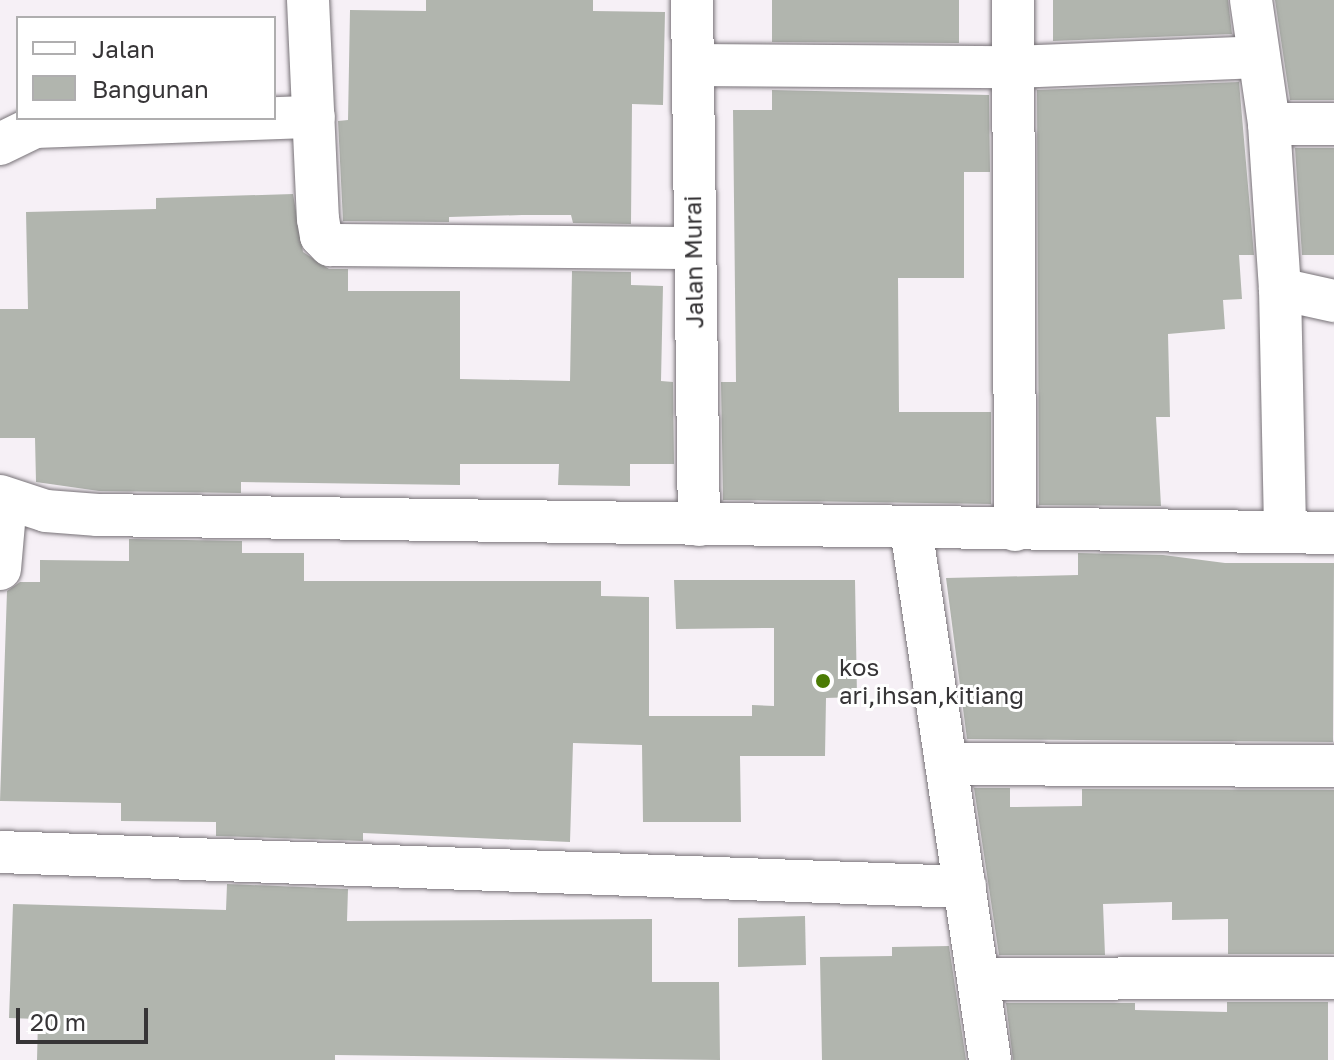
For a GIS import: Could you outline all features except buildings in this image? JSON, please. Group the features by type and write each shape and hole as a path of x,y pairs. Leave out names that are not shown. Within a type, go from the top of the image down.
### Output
{"street":[{"path":"308,0 318,219 321,236 330,245 691,248"},
{"name":"Jalan Murai","path":"692,0 691,248 699,525"},
{"path":"1013,0 1015,530"},
{"path":"1251,0 1269,124 1280,289 1285,532"},
{"path":"693,65 1013,67 1259,57"},
{"path":"276,118 314,117"},
{"path":"0,144 35,127 230,120"},
{"path":"1269,124 1334,124"},
{"path":"1280,289 1334,301"},
{"path":"0,569 3,498 46,511 98,515 1334,533"},
{"path":"911,528 990,1060"},
{"path":"947,764 1334,766"},
{"path":"0,852 965,887"},
{"path":"978,979 1334,978"}],"place":[{"name":"kos ari,ihsan,kitiang","path":"823,681"}]}
